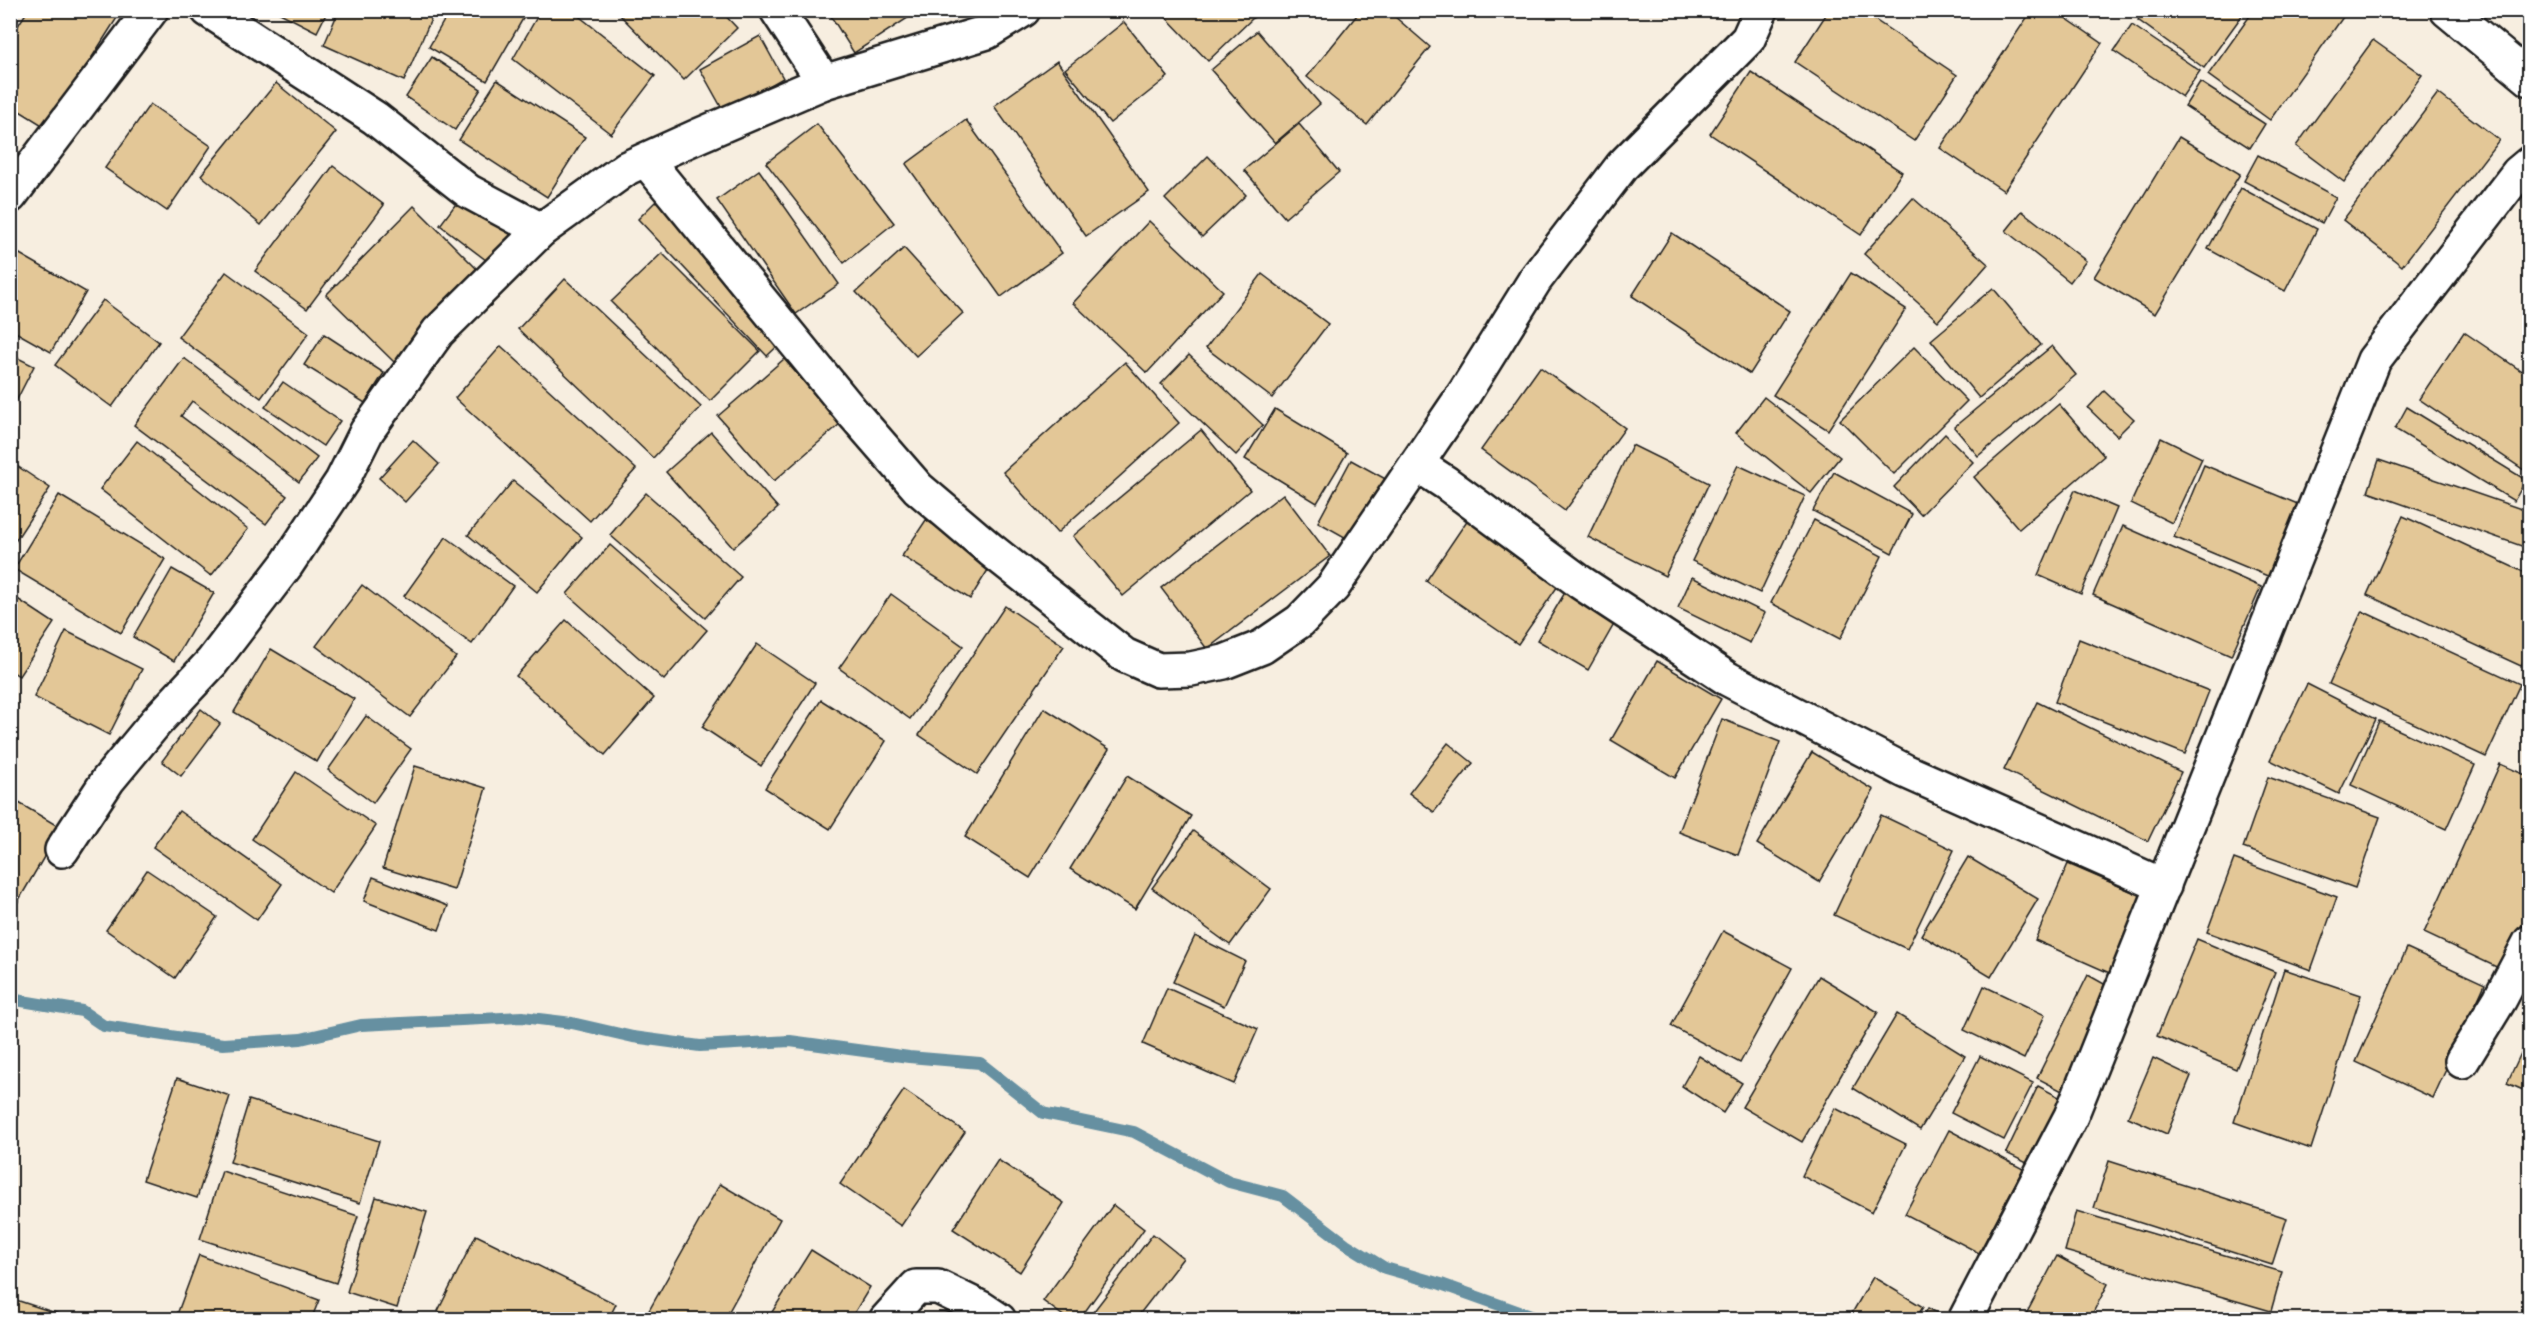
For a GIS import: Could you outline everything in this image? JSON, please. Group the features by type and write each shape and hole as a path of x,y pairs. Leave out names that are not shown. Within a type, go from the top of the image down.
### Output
{"street":[{"path":"10,196 151,10"},
{"path":"207,10 375,118 468,191 542,230"},
{"path":"777,10 824,82"},
{"path":"62,850 108,780 156,722 212,662 287,564 342,481 367,430 438,332 542,230 627,168 824,82 987,32 1023,10"},
{"path":"646,160 852,412 918,488 991,550 1124,655 1158,670 1191,669 1224,662 1262,647 1300,621 1333,587 1464,394 1535,280 1622,166 1748,39 1761,10"},
{"path":"2447,10 2529,79"},
{"path":"1965,1320 2071,1116 2374,360 2518,173 2529,163"},
{"path":"1417,464 1580,582 1728,679 1905,771 2164,886"},
{"path":"2462,1061 2500,999 2529,942"},
{"path":"886,1320 916,1287 938,1287 981,1308 999,1320"}],"building":[{"path":"28,10 122,10 47,128 10,105 10,38"},
{"path":"274,10 328,10 317,32"},
{"path":"339,10 435,10 404,81 324,45"},
{"path":"450,10 528,10 487,81 429,47"},
{"path":"541,10 571,10 655,76 611,134 513,59"},
{"path":"615,10 720,10 737,28 684,80"},
{"path":"827,10 920,10 854,53"},
{"path":"1166,10 1248,10 1254,17 1208,61 1163,14"},
{"path":"1361,10 1387,10 1430,47 1367,125 1307,77"},
{"path":"1829,10 1860,10 1957,75 1914,141 1795,62"},
{"path":"2032,10 2054,10 2102,43 2004,191 1940,148"},
{"path":"2145,10 2246,10 2204,68 2138,20"},
{"path":"2254,10 2348,10 2270,120 2208,75"},
{"path":"1124,22 1168,77 1110,123 1065,69"},
{"path":"2132,25 2200,71 2182,97 2114,51"},
{"path":"1257,31 1320,104 1275,143 1211,70"},
{"path":"760,36 783,78 724,112 700,69"},
{"path":"2373,40 2422,75 2344,182 2296,146"},
{"path":"432,57 481,89 455,130 406,97"},
{"path":"1057,61 1149,192 1086,236 994,106"},
{"path":"1751,72 1902,172 1861,235 1710,134"},
{"path":"497,80 585,137 547,197 459,140"},
{"path":"2200,82 2265,124 2250,148 2185,106"},
{"path":"276,83 336,132 261,225 201,175"},
{"path":"2438,93 2499,140 2402,266 2343,220"},
{"path":"150,104 211,146 167,211 105,168"},
{"path":"966,120 1062,253 1001,297 906,164"},
{"path":"817,124 894,223 844,263 766,163"},
{"path":"1299,124 1339,172 1285,218 1244,170"},
{"path":"2179,137 2240,174 2155,314 2094,277"},
{"path":"2258,155 2336,197 2322,223 2244,181"},
{"path":"1208,156 1246,195 1202,237 1165,199"},
{"path":"333,166 384,205 307,309 255,271"},
{"path":"759,170 839,284 796,314 717,200"},
{"path":"2241,188 2317,229 2285,291 2208,249"},
{"path":"464,193 519,235 495,267 440,225"},
{"path":"1913,198 1988,264 1938,321 1864,254"},
{"path":"657,200 787,337 767,356 638,219"},
{"path":"414,206 482,274 395,363 326,295"},
{"path":"2022,211 2086,261 2070,282 2006,231"},
{"path":"1149,221 1223,291 1147,373 1073,303"},
{"path":"1672,233 1790,311 1750,374 1632,296"},
{"path":"904,248 963,313 916,356 856,292"},
{"path":"18,253 86,292 51,352 10,329 10,266"},
{"path":"662,253 760,351 710,401 611,302"},
{"path":"226,272 309,333 261,398 178,337"},
{"path":"1851,273 1906,309 1828,430 1773,395"},
{"path":"1262,274 1328,324 1272,398 1206,348"},
{"path":"565,279 701,407 653,458 518,329"},
{"path":"1993,288 2041,345 1979,398 1931,340"},
{"path":"103,300 159,342 112,407 55,365"},
{"path":"2464,332 2530,377 2530,474 2419,399"},
{"path":"324,334 384,373 365,403 304,365"},
{"path":"501,346 636,469 590,521 455,398"},
{"path":"2052,346 2076,375 1978,456 1954,427"},
{"path":"1914,347 1967,401 1894,474 1840,420"},
{"path":"10,354 34,366 10,413"},
{"path":"1189,355 1263,425 1236,455 1161,384"},
{"path":"184,358 317,458 299,482 192,401 181,416 287,496 266,524 134,425"},
{"path":"784,359 840,424 774,481 718,416"},
{"path":"1125,362 1179,423 1057,533 1003,472"},
{"path":"1540,367 1625,428 1565,511 1481,450"},
{"path":"283,382 340,421 323,446 265,407"},
{"path":"2104,391 2134,419 2117,436 2088,408"},
{"path":"1764,397 1840,457 1811,493 1736,433"},
{"path":"2059,404 2104,456 2019,529 1974,477"},
{"path":"2407,407 2526,480 2514,501 2395,429"},
{"path":"1275,409 1347,453 1317,503 1245,459"},
{"path":"1201,430 1250,490 1123,596 1073,536"},
{"path":"711,432 778,508 733,548 666,472"},
{"path":"1945,434 1973,462 1921,515 1894,487"},
{"path":"2161,438 2202,458 2172,523 2131,503"},
{"path":"413,440 439,464 405,502 379,478"},
{"path":"137,441 248,529 211,576 100,489"},
{"path":"1632,445 1709,483 1665,576 1588,537"},
{"path":"1351,460 1391,482 1357,544 1318,522"},
{"path":"2379,460 2530,512 2530,549 2368,492"},
{"path":"1738,465 1805,496 1760,593 1692,561"},
{"path":"2204,465 2300,505 2270,577 2174,537"},
{"path":"17,466 50,488 10,549 10,476"},
{"path":"1834,472 1912,514 1892,553 1813,511"},
{"path":"513,481 582,537 537,592 468,535"},
{"path":"2075,490 2117,508 2081,594 2038,575"},
{"path":"646,493 741,577 705,618 610,535"},
{"path":"1283,494 1330,556 1207,649 1161,588"},
{"path":"59,495 165,559 121,633 14,569"},
{"path":"2403,516 2530,575 2530,648 2521,666 2367,595"},
{"path":"1468,519 1560,583 1518,644 1426,581"},
{"path":"926,520 993,562 970,599 902,556"},
{"path":"1814,520 1882,556 1840,639 1771,603"},
{"path":"2123,526 2261,587 2231,656 2093,595"},
{"path":"446,537 513,586 472,644 404,596"},
{"path":"610,545 707,630 664,680 567,594"},
{"path":"172,569 214,593 174,661 133,637"},
{"path":"1692,577 1765,613 1750,643 1678,608"},
{"path":"362,585 456,657 410,717 316,646"},
{"path":"1567,589 1617,619 1588,670 1537,640"},
{"path":"10,594 54,623 19,676 10,670"},
{"path":"891,594 963,646 910,719 839,668"},
{"path":"1005,606 1064,646 977,774 919,735"},
{"path":"2362,611 2520,684 2486,757 2329,684"},
{"path":"566,620 654,698 605,755 516,676"},
{"path":"66,631 142,669 109,735 34,697"},
{"path":"2079,639 2209,691 2185,754 2055,702"},
{"path":"757,644 815,683 761,766 702,727"},
{"path":"271,649 354,699 317,762 234,712"},
{"path":"1657,661 1721,699 1675,778 1611,740"},
{"path":"2307,684 2376,719 2339,794 2270,760"},
{"path":"821,700 886,741 830,829 765,788"},
{"path":"2037,702 2181,772 2148,841 2004,770"},
{"path":"1044,708 1109,749 1030,878 965,837"},
{"path":"201,709 220,724 181,776 162,761"},
{"path":"366,716 411,749 373,803 328,770"},
{"path":"1722,719 1780,742 1738,855 1679,832"},
{"path":"2379,721 2475,765 2446,829 2351,785"},
{"path":"1448,743 1473,763 1434,812 1409,793"},
{"path":"1812,752 1874,790 1819,882 1757,844"},
{"path":"2500,764 2530,777 2530,922 2507,972 2424,933"},
{"path":"415,766 486,788 454,890 383,868"},
{"path":"296,772 376,826 331,893 252,839"},
{"path":"1127,776 1191,816 1135,909 1070,869"},
{"path":"2268,777 2380,817 2355,888 2243,848"},
{"path":"19,803 61,828 13,910 10,909 10,818"},
{"path":"179,811 282,884 257,920 153,847"},
{"path":"1881,815 1954,850 1907,949 1834,915"},
{"path":"1193,831 1271,889 1230,945 1152,888"},
{"path":"1968,857 2038,899 1991,977 1921,935"},
{"path":"2234,859 2337,897 2311,970 2207,932"},
{"path":"2068,864 2147,898 2114,975 2035,940"},
{"path":"147,870 217,917 175,978 106,930"},
{"path":"373,877 448,906 439,930 364,901"},
{"path":"1723,931 1792,968 1740,1063 1671,1026"},
{"path":"1195,936 1245,961 1224,1006 1173,982"},
{"path":"2197,939 2275,972 2236,1069 2157,1036"},
{"path":"2407,948 2485,984 2433,1098 2356,1062"},
{"path":"2284,969 2361,995 2311,1149 2234,1122"},
{"path":"2088,975 2115,990 2064,1092 2037,1078"},
{"path":"1819,976 1878,1012 1802,1142 1742,1107"},
{"path":"1984,986 2045,1015 2024,1059 1964,1030"},
{"path":"1167,988 1258,1029 1234,1084 1143,1044"},
{"path":"1897,1014 1965,1056 1920,1130 1853,1088"},
{"path":"2530,1034 2530,1093 2507,1083"},
{"path":"1699,1056 1742,1083 1723,1113 1682,1086"},
{"path":"1980,1056 2033,1083 2004,1140 1951,1113"},
{"path":"2153,1058 2191,1076 2167,1134 2128,1117"},
{"path":"177,1078 230,1096 197,1198 143,1180"},
{"path":"2038,1086 2063,1099 2031,1165 2006,1153"},
{"path":"904,1090 965,1132 901,1226 840,1184"},
{"path":"249,1100 379,1141 360,1203 230,1162"},
{"path":"1835,1108 1906,1144 1872,1212 1802,1176"},
{"path":"1949,1130 2023,1169 1979,1253 1905,1214"},
{"path":"998,1160 1064,1203 1020,1272 953,1229"},
{"path":"2109,1161 2287,1218 2272,1265 2094,1208"},
{"path":"222,1171 358,1216 336,1283 200,1239"},
{"path":"720,1184 780,1219 724,1320 652,1320 646,1316"},
{"path":"376,1197 427,1212 397,1308 347,1292"},
{"path":"1113,1205 1144,1229 1079,1320 1069,1320 1043,1301"},
{"path":"2076,1211 2282,1272 2271,1311 2065,1251"},
{"path":"1153,1234 1183,1258 1135,1320 1087,1320"},
{"path":"476,1235 616,1304 608,1320 455,1320 438,1311"},
{"path":"811,1250 870,1287 850,1320 767,1320"},
{"path":"199,1255 319,1300 311,1320 175,1320"},
{"path":"2057,1256 2108,1284 2089,1320 2023,1320"},
{"path":"1873,1277 1923,1307 1915,1320 1848,1320"},
{"path":"10,1298 77,1320 10,1320"},
{"path":"1928,1308 1950,1320 1922,1320"},
{"path":"327,1312 353,1320 325,1320"}],"waterway":[{"path":"10,999 82,1011 104,1026 223,1044 301,1039 361,1025 522,1017 572,1023 633,1037 700,1046 790,1041 909,1057 980,1063 1043,1113 1134,1132 1229,1182 1283,1196 1346,1244 1385,1268 1441,1284 1542,1320"}]}
